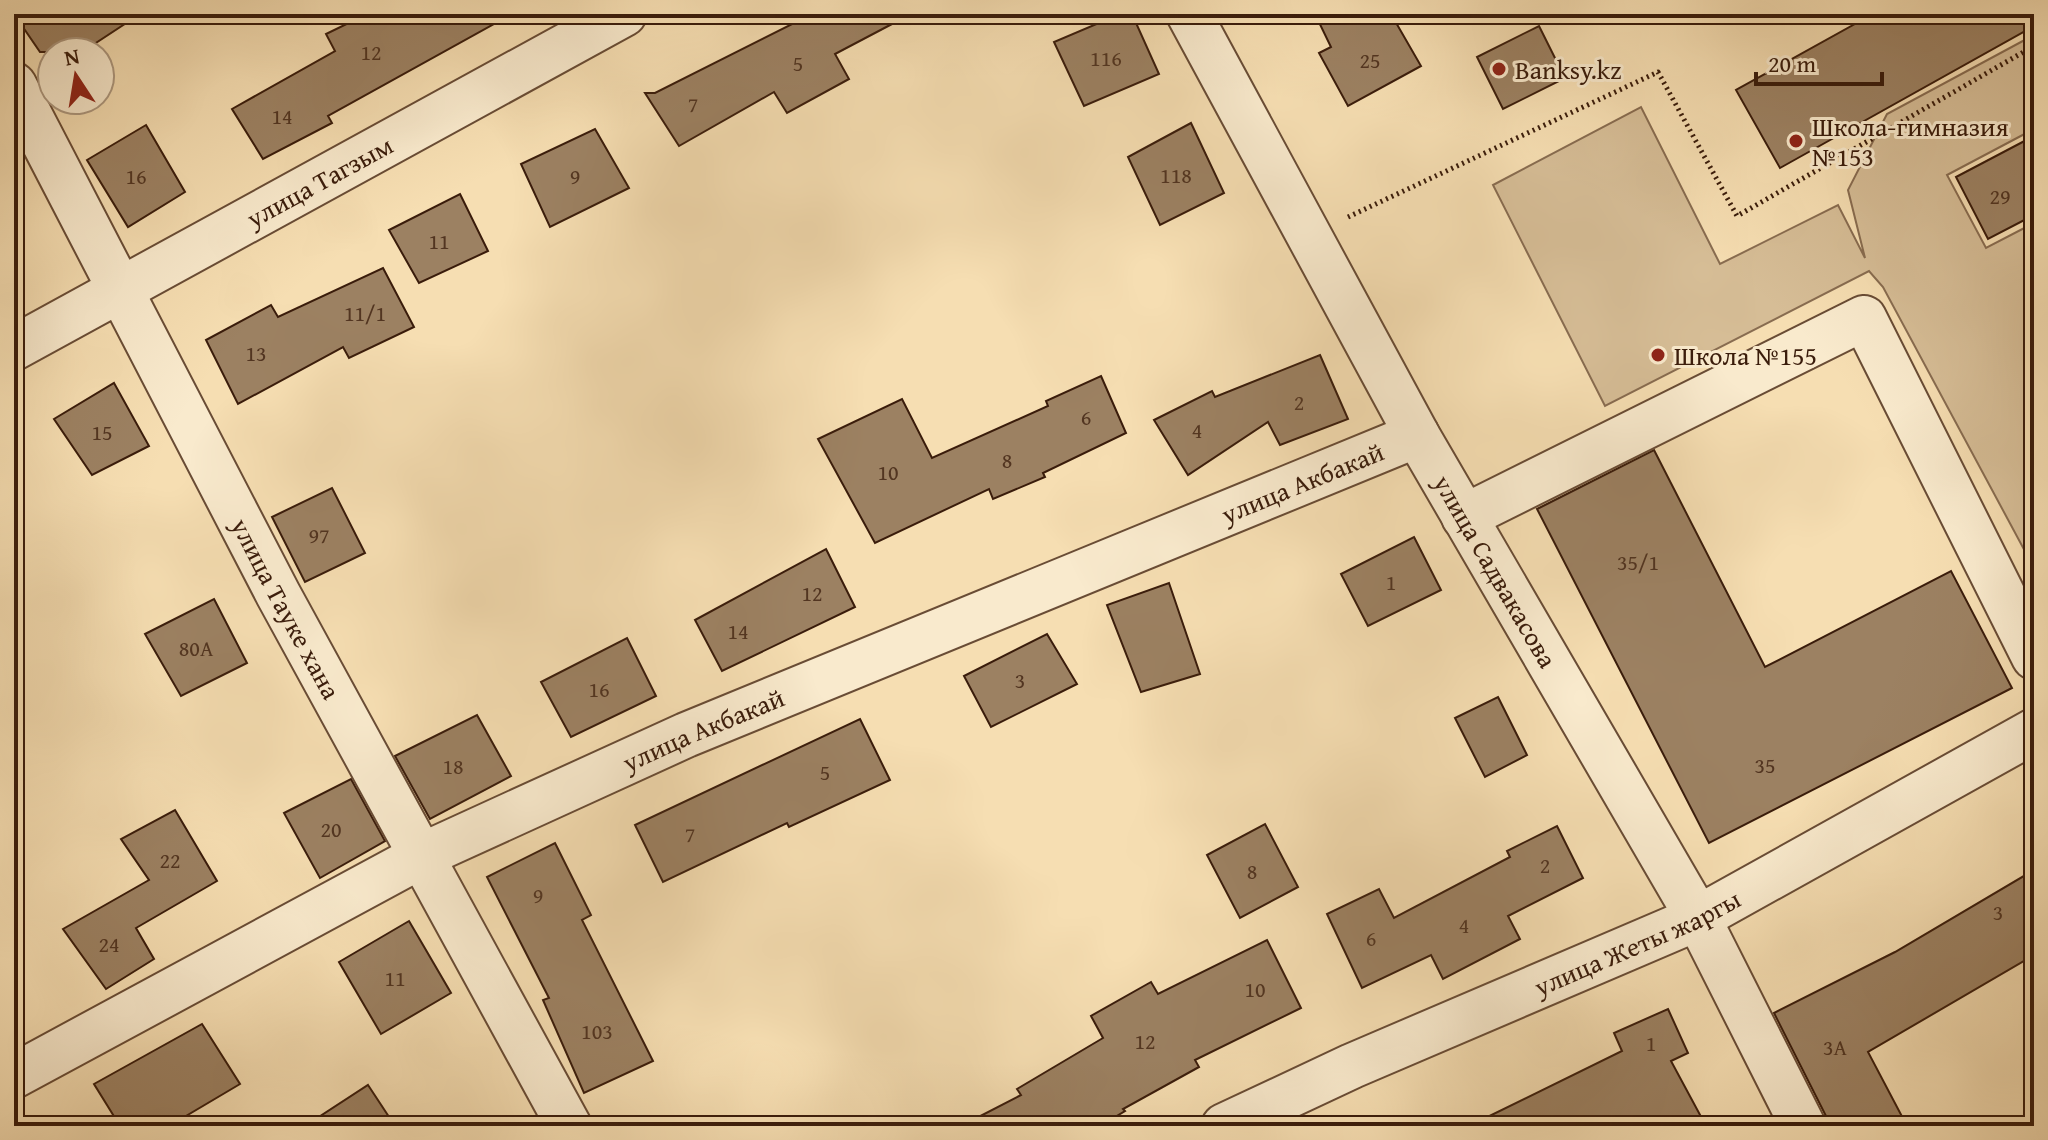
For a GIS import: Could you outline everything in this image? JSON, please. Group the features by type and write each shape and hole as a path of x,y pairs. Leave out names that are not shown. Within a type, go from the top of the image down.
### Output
{"street":[{"name":"улица Тагзым","path":"14,348 624,14"},
{"name":"улица Садвакасова","path":"1189,14 1417,435 1698,918 1803,1126"},
{"name":"улица Тауке хана","path":"14,85 122,288 278,594 569,1126"},
{"path":"1464,517 1864,318 2034,657"},
{"name":"улица Акбакай","path":"14,1076 423,855 686,735 1417,435"},
{"name":"улица Жеты жаргы","path":"1224,1126 1352,1066 1698,918 2034,731"}],"path":[{"path":"1307,236 1658,72 1737,216 2034,46"}],"shaded area":[{"name":"Школа №155","path":"2034,35 2034,129 1947,175 1986,248 2034,223 2034,568 1883,287 1869,271 1605,406 1493,185 1641,107 1720,264 1838,205 1865,258 1848,190 1887,114"}],"building":[{"path":"14,14 140,14 106,36 36,36 36,46"},
{"path":"367,14 512,14 328,116 332,123 263,159 232,109 335,51 326,34"},
{"path":"812,14 911,14 835,54 849,79 787,113 774,92 679,146 645,93 655,93"},
{"path":"1120,14 1132,14 1159,74 1084,106 1054,42"},
{"path":"1315,14 1391,14 1421,66 1348,106 1319,53 1331,47"},
{"path":"1873,14 2034,14 2034,26 1780,168 1736,90"},
{"path":"1539,26 1565,78 1503,109 1477,57"},
{"path":"1191,123 1224,193 1160,225 1128,157"},
{"path":"146,125 185,192 128,227 87,160"},
{"path":"595,129 629,188 550,227 521,164"},
{"path":"2034,136 2034,215 1988,239 1956,177"},
{"path":"460,194 488,251 419,283 389,230"},
{"path":"383,268 414,327 349,358 343,347 238,404 206,340 271,305 278,317"},
{"path":"1320,355 1348,419 1280,445 1268,422 1188,475 1154,420 1212,391 1215,397"},
{"path":"1101,376 1126,433 1043,473 1045,477 993,499 989,489 875,543 818,439 902,399 932,458 1048,406 1046,401"},
{"path":"114,383 149,446 92,475 54,419"},
{"path":"1654,450 1765,667 1951,571 2012,688 1709,843 1537,509"},
{"path":"332,488 365,553 305,582 272,517"},
{"path":"1414,537 1441,590 1368,626 1341,574"},
{"path":"826,549 855,607 722,671 695,620"},
{"path":"1169,583 1200,674 1141,692 1107,605"},
{"path":"214,599 247,663 181,696 145,634"},
{"path":"1047,634 1077,684 991,727 964,676"},
{"path":"627,638 656,696 571,737 541,682"},
{"path":"1498,697 1527,755 1485,777 1455,718"},
{"path":"477,715 511,776 430,819 395,756"},
{"path":"860,719 890,780 789,827 787,823 663,882 635,825"},
{"path":"351,779 385,841 320,878 284,813"},
{"path":"175,810 217,881 136,928 154,959 106,989 63,929 149,880 121,839"},
{"path":"1265,824 1298,887 1240,918 1207,855"},
{"path":"1557,826 1583,878 1508,916 1520,939 1443,979 1431,955 1362,988 1327,914 1379,889 1394,918 1510,857 1507,851"},
{"path":"555,843 591,915 582,920 653,1061 584,1093 543,1000 549,998 487,877"},
{"path":"2034,870 2034,955 1868,1052 1907,1126 1831,1126 1774,1013 1895,952"},
{"path":"409,921 451,993 381,1034 339,962"},
{"path":"1267,940 1301,1008 1195,1060 1199,1067 1123,1109 1125,1111 1100,1126 961,1126 1021,1095 1017,1089 1103,1038 1091,1016 1151,982 1158,994"},
{"path":"1668,1009 1688,1053 1671,1061 1706,1126 1469,1126 1622,1051 1614,1033"},
{"path":"202,1024 240,1084 169,1126 120,1126 94,1084"},
{"path":"368,1085 395,1126 305,1126"}],"place":[{"name":"Banksy.kz","path":"1499,69"},
{"name":"Школа-гимназия №153","path":"1796,141"},
{"name":"Школа №155","path":"1658,355"}]}
